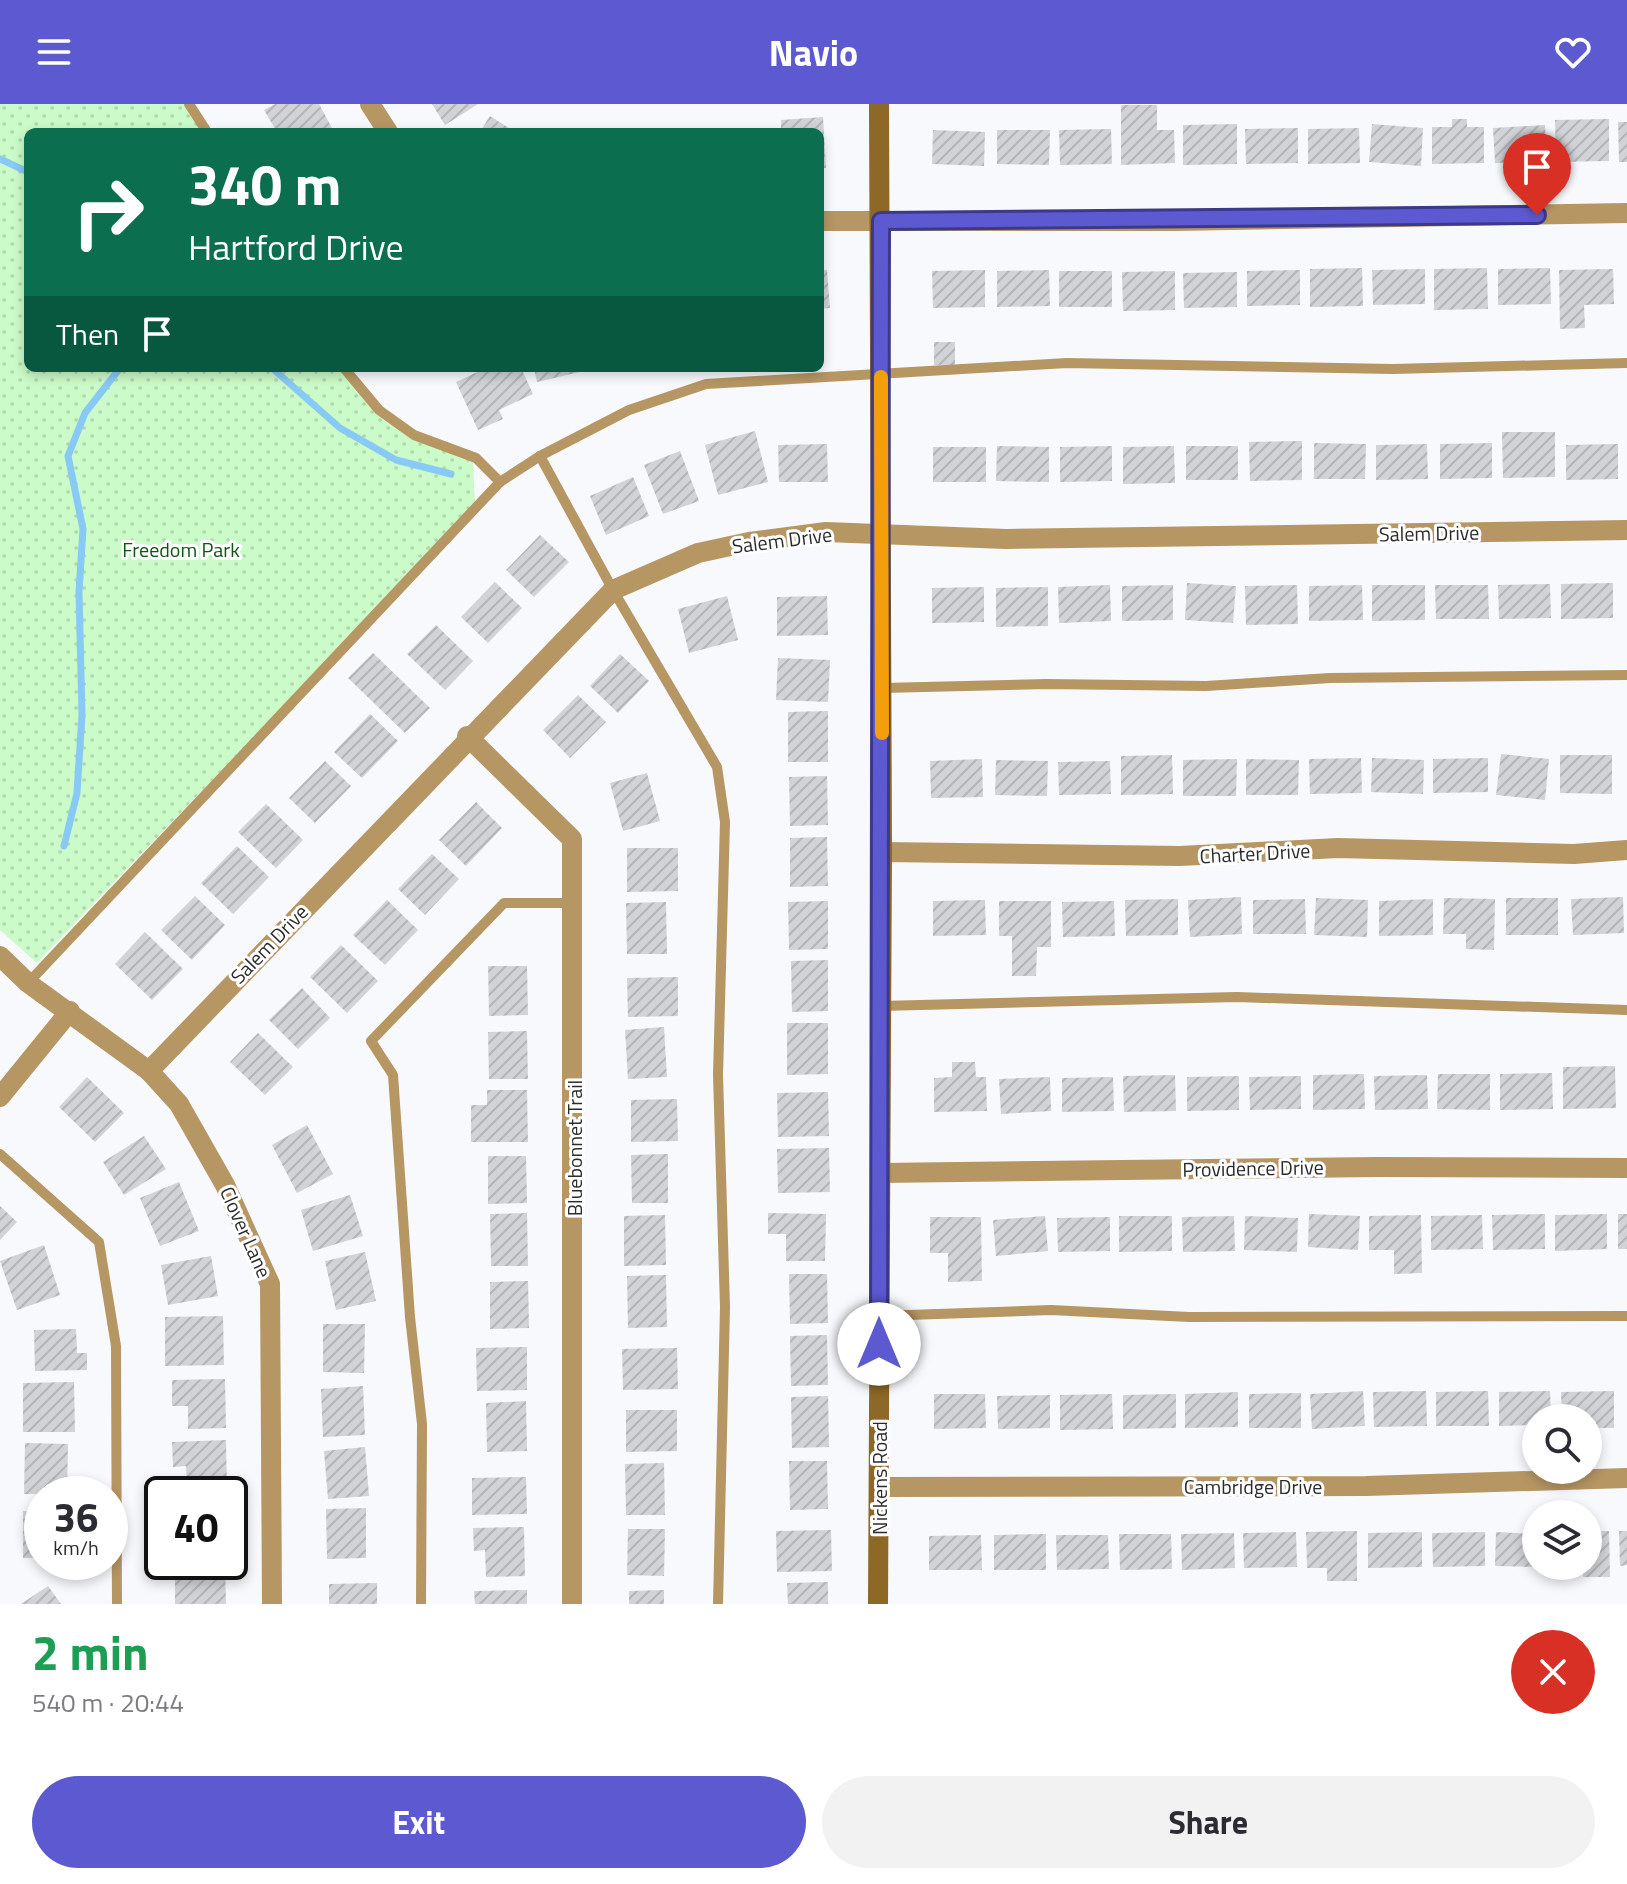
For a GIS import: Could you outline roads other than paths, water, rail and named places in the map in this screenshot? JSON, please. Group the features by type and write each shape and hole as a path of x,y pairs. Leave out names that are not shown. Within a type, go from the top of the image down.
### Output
{"street":[{"path":"370,104 385,128"},
{"name":"Nickens Road","path":"878,1604 882,852 879,104"},
{"path":"824,221 1175,221 1627,213"},
{"name":"Salem Drive","path":"149,1071 467,736 613,590 698,553 749,542 826,532 1006,539 1627,530"},
{"name":"Bluebonnet Trail","path":"467,736 572,839 575,903 572,1604"},
{"name":"Charter Drive","path":"882,852 1180,856 1338,848 1574,854 1627,850"},
{"name":"Clover Lane","path":"0,956 28,983 149,1071 179,1104 225,1185 270,1284 272,1604"},
{"path":"0,1097 70,1011"},
{"name":"Providence Drive","path":"880,1173 1378,1167 1627,1168"},
{"name":"Cambridge Drive","path":"879,1487 1366,1486 1627,1478"}],"lane":[{"path":"189,104 204,128"},
{"path":"28,983 500,482 540,456 629,410 706,384 1067,363 1393,369 1627,363"},
{"path":"347,372 379,410 414,435 476,458 500,482"},
{"path":"540,456 613,590 717,767 725,822 718,1075 725,1307 718,1604"},
{"path":"882,688 1046,684 1206,686 1330,678 1627,675"},
{"path":"421,1604 422,1424 410,1317 393,1075 371,1041 504,903 575,903"},
{"path":"881,1006 1237,997 1627,1010"},
{"path":"0,1154 99,1242 116,1346 117,1604"},
{"path":"879,1316 1051,1310 1189,1317 1627,1316"}],"waterway":[{"path":"0,159 24,170"},
{"path":"64,846 77,793 82,715 79,592 83,529 68,456 85,413 117,372"},
{"path":"277,372 340,428 396,460 451,474"}],"park label":[{"name":"Freedom Park","path":"181,549"}]}
